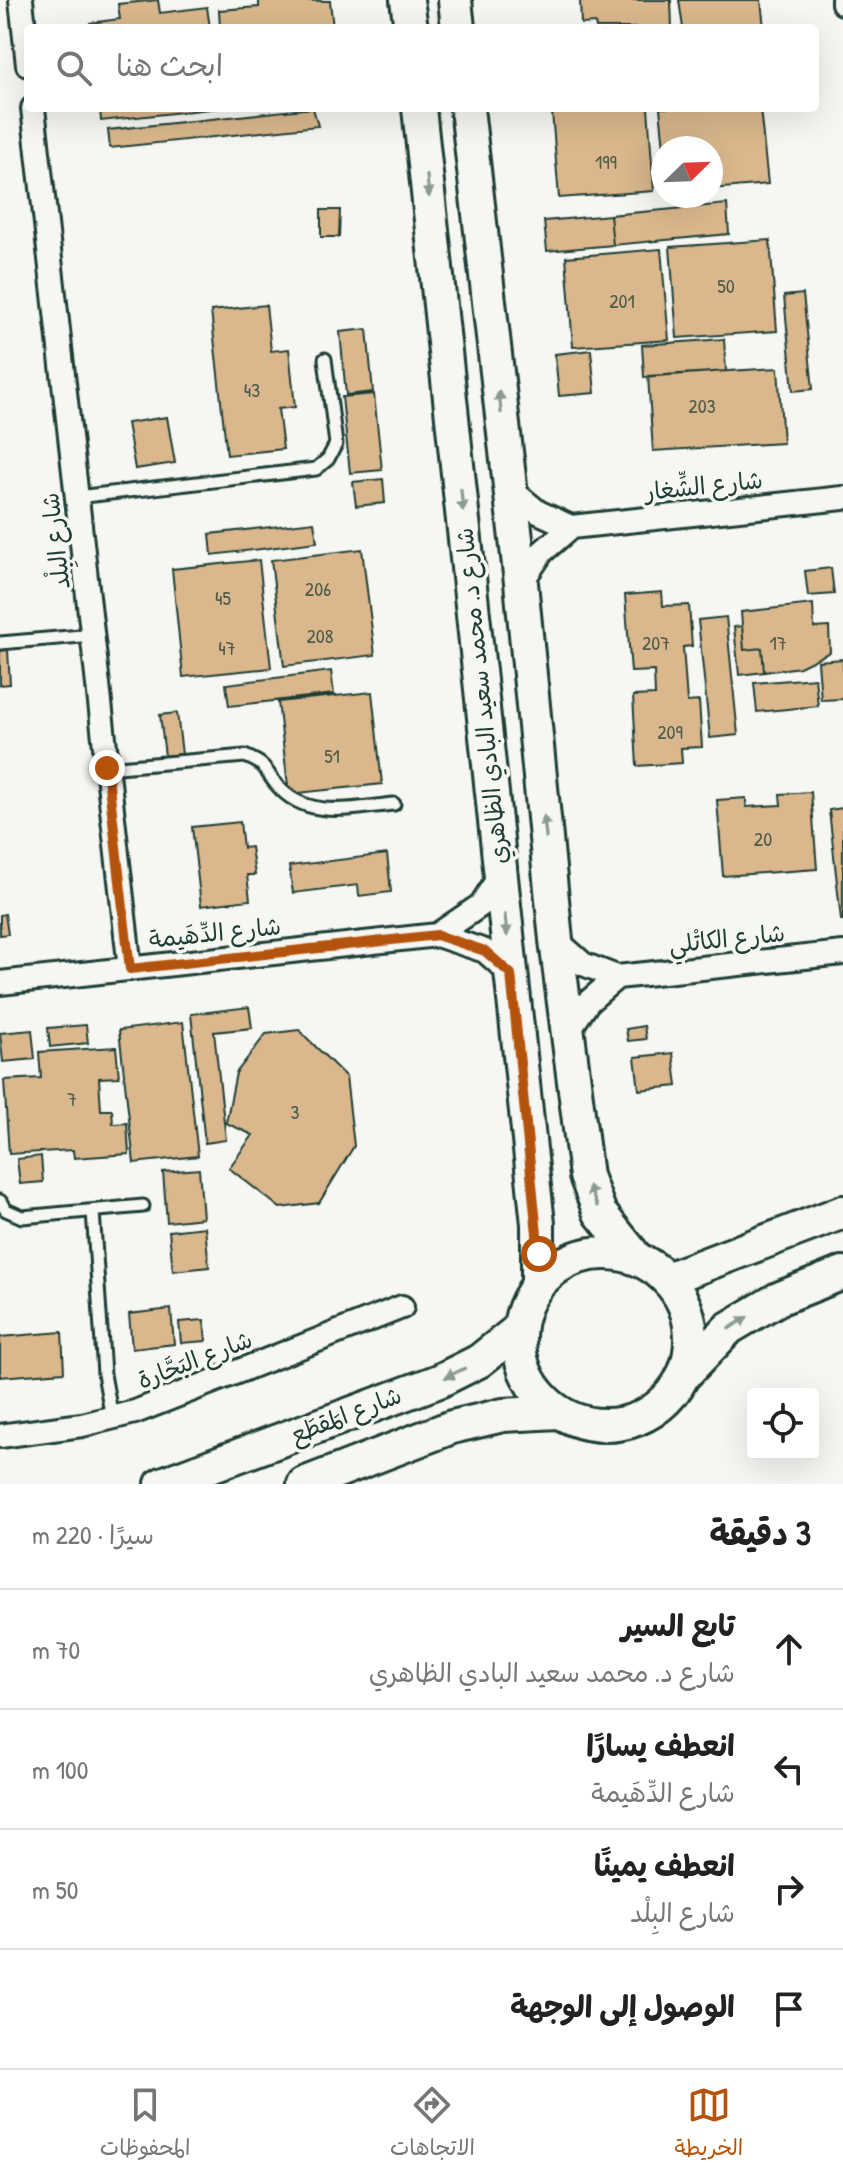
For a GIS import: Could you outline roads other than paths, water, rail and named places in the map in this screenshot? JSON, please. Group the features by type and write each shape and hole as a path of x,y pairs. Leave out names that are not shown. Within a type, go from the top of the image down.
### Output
{"street":[{"path":"21,0 24,28"},
{"path":"407,0 410,24"},
{"path":"455,0 458,24"},
{"name":"شارع البِلْد","path":"33,112 130,969"},
{"name":"شارع د. محمد سعيد البادي الظاهري","path":"419,112 538,1224 538,1284"},
{"name":"شارع د. محمد سعيد البادي الظاهري","path":"467,112 521,583 566,1034 589,1186 611,1229 637,1259"},
{"path":"457,454 472,444 485,442 505,451"},
{"path":"510,489 538,512 571,527 542,552 521,583"},
{"name":"شارع الشِّغار","path":"571,527 843,498"},
{"name":"شارع الدِّهَيمة","path":"437,935 481,905 501,874"},
{"name":"شارع الدِّهَيمة","path":"0,983 437,935 462,940 485,951 511,974"},
{"name":"شارع الكاتْلي","path":"556,940 583,964 617,977 843,953"},
{"path":"566,1034 588,1002 617,977"},
{"path":"667,1279 843,1212"},
{"path":"682,1377 690,1352 690,1326 682,1301 667,1279 637,1259 610,1253 583,1255 558,1266 538,1284 525,1305 519,1329 520,1353 527,1376 540,1396 558,1412 585,1423 614,1425 642,1417 666,1400 682,1377 729,1328 778,1299 843,1273"},
{"name":"شارع البَحَّارة","path":"0,1436 112,1418 167,1400 402,1307"},
{"name":"شارع المَقطَع","path":"162,1484 439,1381 479,1361 519,1329"},
{"name":"شارع المَقطَع","path":"304,1484 452,1427 503,1415 558,1412"}],"lane":[{"path":"77,497 316,469 328,459 336,444 325,359"},
{"path":"0,643 93,635"},
{"path":"107,768 245,756 264,764 277,785 305,807 333,810 394,804"},
{"path":"0,1201 6,1210 22,1217 143,1206"},
{"path":"93,1211 104,1374 112,1418"}]}
